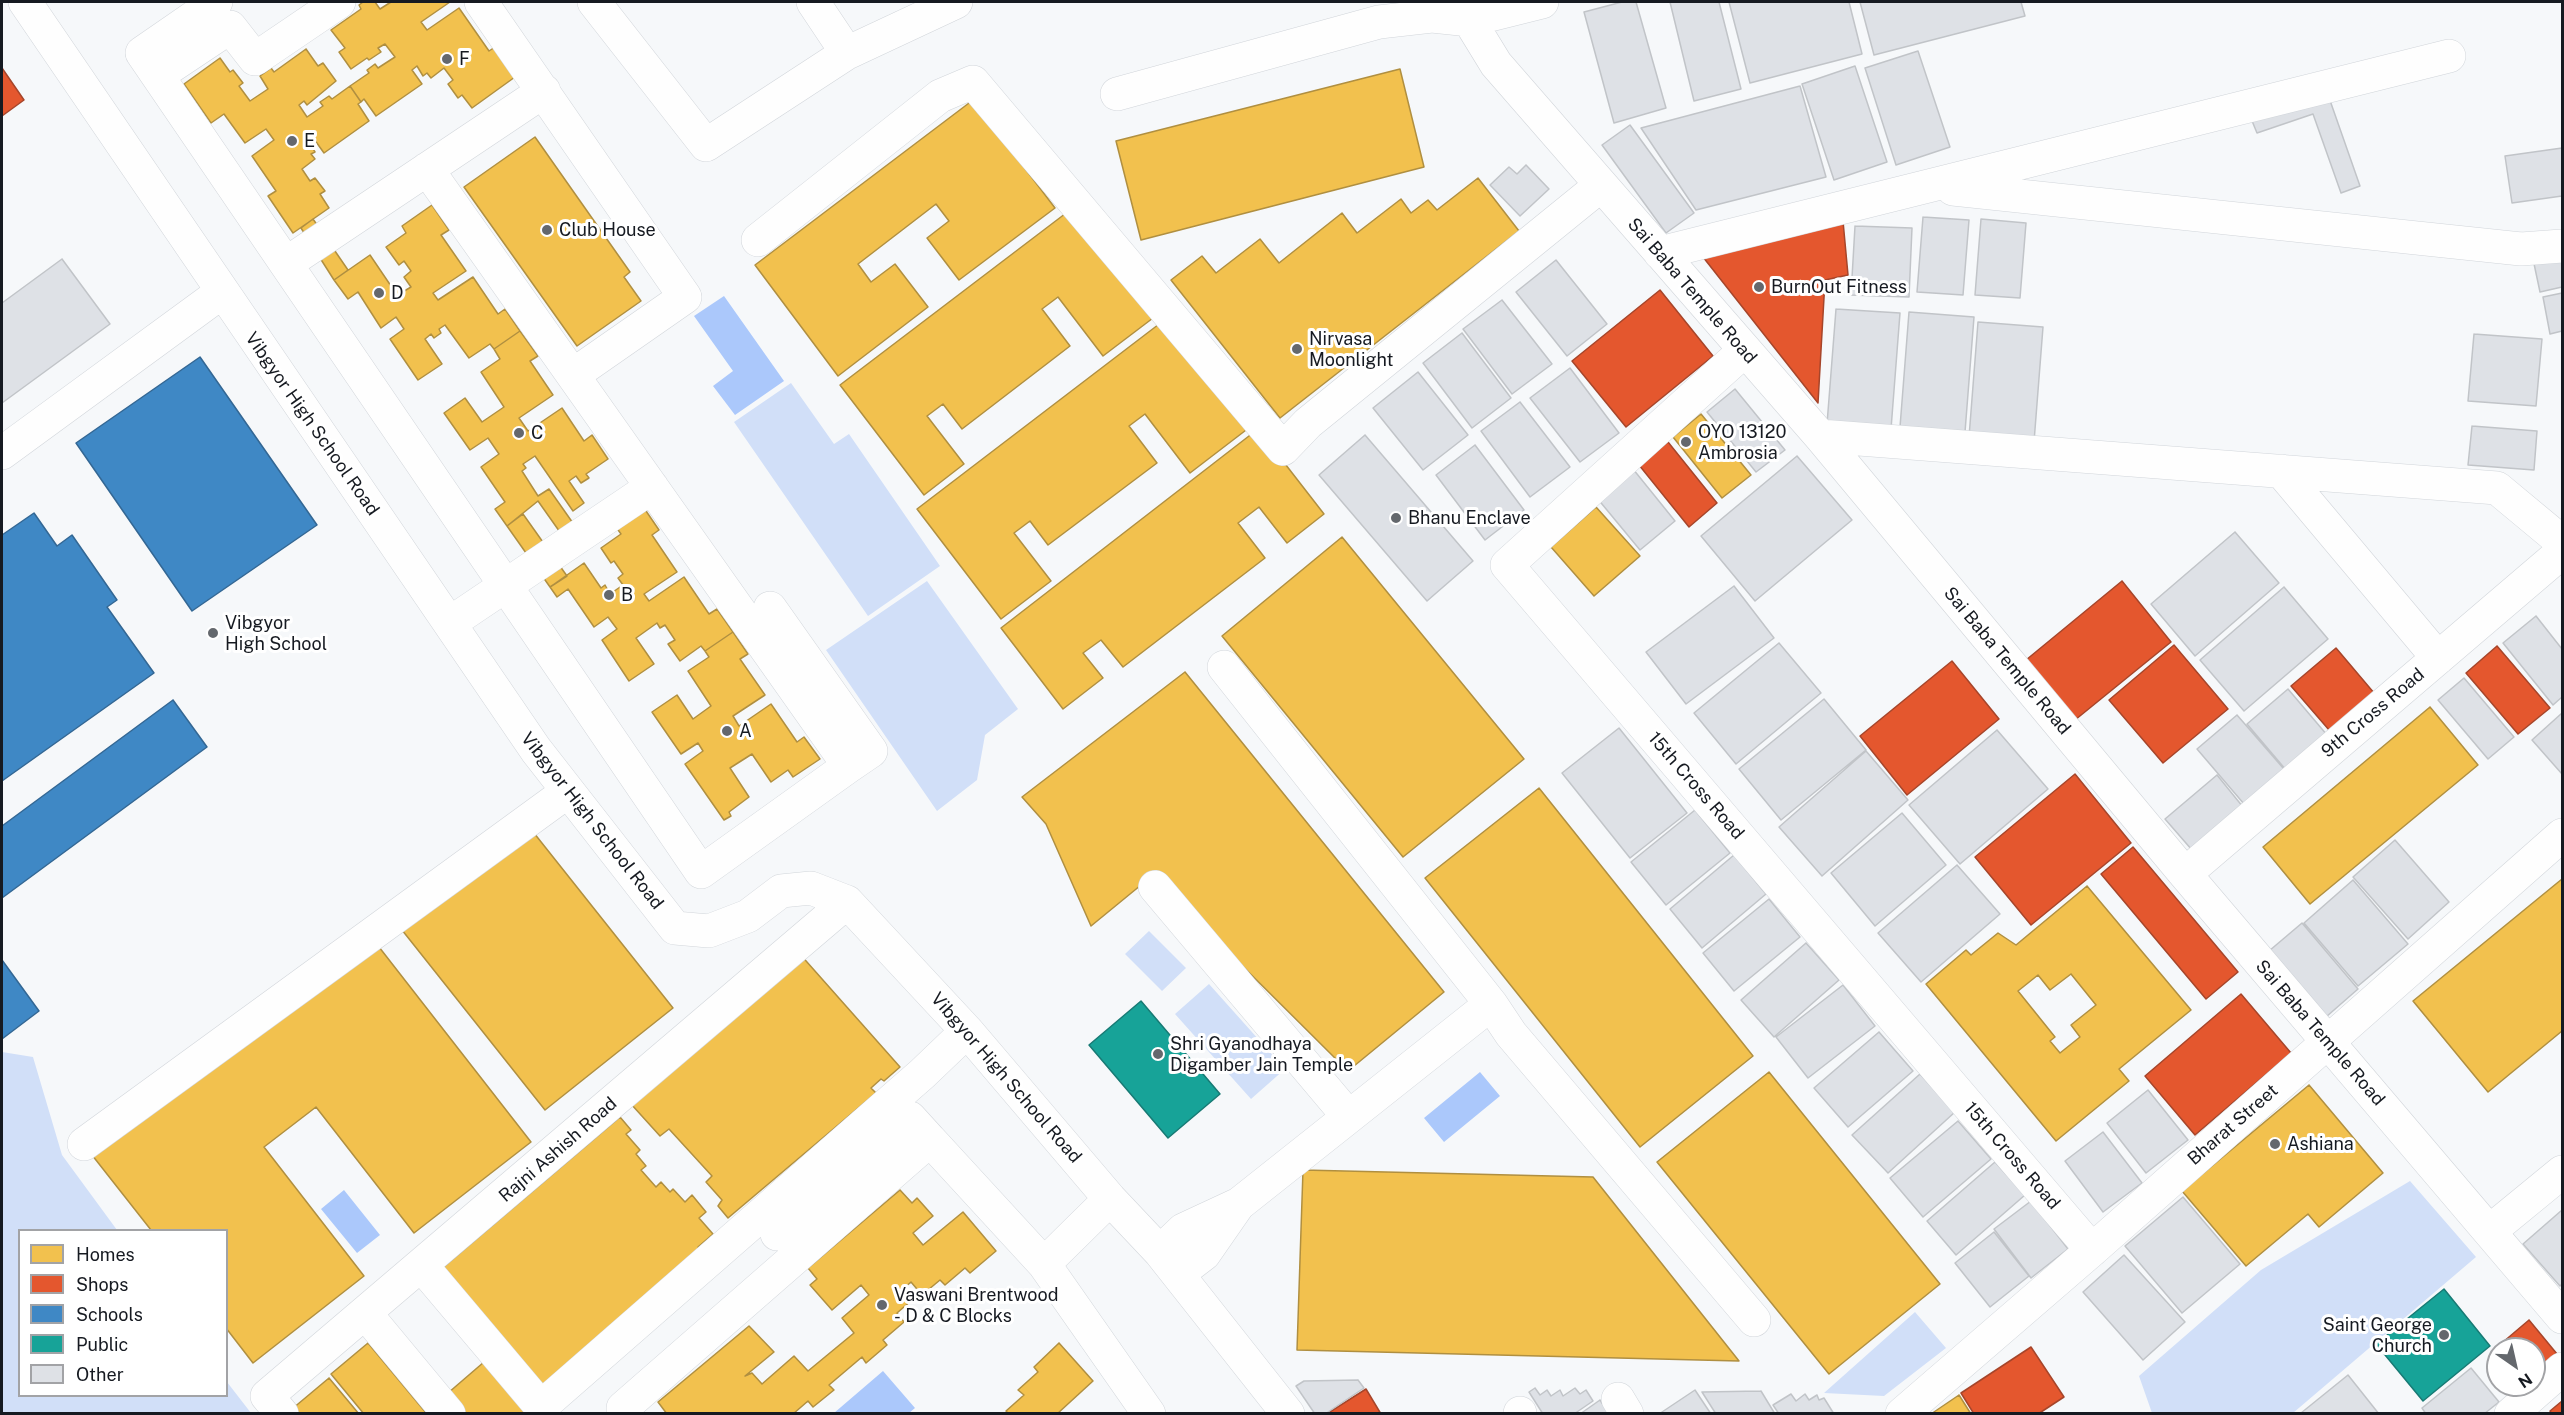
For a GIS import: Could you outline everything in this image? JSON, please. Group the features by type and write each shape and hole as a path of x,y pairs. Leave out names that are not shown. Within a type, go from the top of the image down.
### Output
{"street":[{"name":"Vibgyor High School Road","path":"25,2 536,750 675,928 709,931 748,916 782,891 811,888 847,902 967,1031 1110,1199 1169,1263 1288,1413"},
{"path":"216,2 142,53 702,872 871,752 770,608"},
{"path":"158,75 230,27 255,59 339,2"},
{"path":"481,2 685,297 573,375"},
{"path":"594,2 706,145 847,53 956,2"},
{"path":"813,2 847,53"},
{"path":"1118,94 1379,22 1542,2"},
{"name":"Sai Baba Temple Road","path":"1464,11 1496,64 1820,436 2184,874 2562,1317"},
{"path":"1660,253 2449,56"},
{"path":"758,240 940,96 973,82 1283,449 1308,423 1600,186"},
{"path":"287,263 544,91"},
{"path":"427,169 849,766"},
{"path":"1930,187 2522,249 2562,246"},
{"path":"2,453 222,292"},
{"name":"15th Cross Road","path":"1744,351 1507,565 2092,1250"},
{"path":"1820,436 2497,488 2562,542"},
{"path":"2281,471 2438,658"},
{"path":"450,623 652,487"},
{"name":"9th Cross Road","path":"2184,874 2562,552"},
{"path":"1224,667 1519,1042 1754,1320"},
{"path":"84,1144 567,792"},
{"name":"Bharat Street","path":"1902,1413 2092,1250 2562,835"},
{"path":"1155,887 1348,1116"},
{"name":"Rajni Ashish Road","path":"275,1405 372,1321 422,1266 847,902"},
{"path":"1169,1263 1183,1230 1239,1204 1491,1005"},
{"path":"422,1266 541,1407 922,1074 967,1031"},
{"path":"777,1234 910,1118 1044,1264 1149,1413"},
{"path":"623,1413 623,1408 930,1140"},
{"path":"2490,1231 2562,1172"},
{"path":"1044,1264 1110,1199"},
{"path":"331,1366 372,1321 449,1413"},
{"path":"2511,1413 2562,1369"}],"shaded area":[{"path":"791,383 834,444 849,434 940,566 868,616 734,422"},
{"path":"927,581 1018,709 985,735 977,780 937,811 826,650"},
{"path":"1149,931 1186,968 1162,991 1125,954"},
{"path":"1209,984 1285,1069 1251,1099 1175,1014"},
{"path":"2,1052 33,1057 62,1155 116,1229 18,1229 18,1397 228,1397 228,1383 251,1413 2,1413"},
{"path":"2410,1181 2476,1257 2293,1413 2152,1413 2139,1376 2261,1270"},
{"path":"1915,1312 1946,1348 1884,1396 1824,1393"}],"water":[{"path":"724,296 784,381 735,415 713,386 733,371 694,316"},
{"path":"1480,1072 1500,1096 1444,1142 1424,1118"},
{"path":"344,1190 380,1235 357,1253 321,1209"},
{"path":"883,1371 915,1408 909,1413 834,1413"}],"building: Homes":[{"name":"F","path":"363,2 375,2 380,9 391,2 450,2 421,22 427,30 459,8 489,51 495,47 515,77 472,108 462,95 458,98 448,84 453,80 444,68 431,78 427,73 423,76 417,66 412,70 422,84 376,116 364,99 361,102 350,86 369,73 367,70 375,64 378,68 395,57 385,44 378,48 381,52 351,69 339,52 345,48 331,30 361,9 359,5"},
{"name":"E","path":"306,49 318,66 323,63 336,81 307,105 304,101 299,105 307,117 323,106 320,102 329,96 332,99 350,86 361,102 358,104 369,121 324,153 314,139 309,142 315,152 311,154 315,159 302,169 310,181 315,178 325,191 320,194 329,208 293,233 268,196 276,191 252,156 274,140 266,129 245,143 224,114 211,123 184,84 220,58 230,72 233,70 243,83 239,86 250,101 268,89 260,76 271,68 274,72"},
{"path":"1400,69 1424,167 1141,240 1116,141"},
{"path":"973,100 1055,208 959,280 927,238 949,221 936,204 858,264 871,282 895,264 928,307 838,376 755,265"},
{"name":"Club House","path":"535,137 630,272 624,277 641,301 577,346 464,187"},
{"name":"Nirvasa Moonlight","path":"1478,178 1519,231 1280,418 1171,280 1202,256 1216,273 1260,239 1279,263 1342,213 1357,233 1401,199 1411,213 1428,200 1437,210"},
{"name":"D","path":"432,205 449,230 441,235 466,271 433,293 438,300 473,277 498,314 505,309 520,331 494,349 490,344 469,358 445,325 439,329 441,333 434,338 431,334 425,339 442,364 418,380 390,339 404,329 396,317 381,328 358,292 348,299 334,280 370,255 391,286 394,284 401,293 411,287 404,277 411,271 404,261 399,265 386,247 406,233 402,226"},
{"path":"1074,207 1157,315 1103,356 1058,297 1042,309 1070,346 962,429 943,404 927,416 964,464 924,495 840,385"},
{"path":"313,219 348,270 334,280 301,228"},
{"path":"1167,318 1250,427 1190,473 1145,414 1129,426 1157,463 1048,545 1030,521 1014,533 1051,581 1001,619 917,509"},
{"name":"C","path":"520,331 538,356 530,361 553,395 519,418 528,431 562,408 584,441 592,435 608,459 586,474 589,478 581,483 576,476 569,481 584,503 573,511 535,456 523,464 526,468 522,471 538,496 549,489 575,526 562,535 538,501 507,526 495,509 505,502 481,467 499,454 488,438 470,450 444,413 465,398 482,422 504,407 481,372 500,359 494,349"},
{"path":"1701,414 1751,475 1722,498 1673,437"},
{"path":"1258,429 1324,514 1287,543 1259,507 1238,523 1265,558 1123,667 1101,640 1083,653 1103,678 1063,709 1001,628"},
{"path":"1596,507 1640,556 1594,596 1551,547"},
{"name":"B","path":"644,508 659,530 652,535 677,572 644,594 649,601 684,577 709,614 717,609 733,632 705,651 701,646 680,661 668,644 675,640 665,625 660,628 657,623 636,638 654,664 629,681 602,640 617,629 608,617 594,627 568,589 557,597 550,587 584,563 601,588 605,585 610,594 623,585 618,578 623,574 614,561 611,563 601,548 621,534 616,527"},
{"path":"523,514 567,576 550,587 507,526"},
{"path":"1342,537 1524,759 1403,857 1222,636"},
{"name":"A","path":"733,632 748,654 740,659 765,695 733,716 739,726 771,704 797,742 804,737 820,759 793,777 788,770 771,782 752,754 730,768 749,797 729,812 731,816 724,820 685,764 703,751 698,743 681,754 652,712 677,695 693,719 711,706 688,671 709,657 705,651"},
{"path":"1185,672 1444,992 1348,1071 1152,876 1091,926 1046,824 1022,797"},
{"path":"2430,707 2478,765 2310,904 2263,847"},
{"path":"1539,788 1753,1056 1640,1147 1425,878"},
{"path":"530,828 673,1008 545,1110 402,930"},
{"path":"2562,879 2562,1031 2488,1092 2413,1001"},
{"path":"2087,886 2191,1010 2119,1069 2129,1081 2056,1141 1926,984 1966,950 1971,955 1998,933 2016,945","holes":["2071,974 2096,1005 2071,1025 2080,1037 2060,1053 2050,1041 2055,1037 2018,991 2038,975 2050,990"]},
{"path":"372,938 531,1142 414,1233 316,1107 264,1147 364,1276 253,1363 228,1331 228,1229 150,1229 92,1155"},
{"path":"799,953 900,1067 884,1081 881,1079 871,1088 876,1093 728,1218 718,1206 722,1200 706,1182 712,1176 669,1129 660,1136 631,1104"},
{"path":"1769,1072 1940,1284 1829,1374 1657,1162"},
{"path":"2309,1085 2383,1173 2319,1227 2308,1214 2246,1266 2182,1191"},
{"path":"620,1117 631,1130 626,1134 640,1150 636,1154 646,1166 641,1170 656,1187 661,1182 670,1192 673,1189 685,1202 692,1195 706,1212 699,1218 713,1234 698,1247 701,1251 541,1388 440,1270"},
{"path":"1303,1170 1593,1177 1739,1361 1297,1350"},
{"name":"Vaswani Brentwood - D & C Blocks","path":"900,1190 912,1203 917,1198 933,1216 913,1233 923,1245 963,1212 996,1251 970,1273 965,1268 945,1285 940,1280 922,1295 911,1282 903,1289 912,1300 897,1313 904,1322 883,1340 887,1345 866,1363 862,1357 829,1385 834,1390 813,1407 808,1401 793,1414 667,1414 658,1402 749,1326 774,1352 745,1376 752,1373 762,1384 794,1356 808,1371 854,1333 842,1318 869,1295 861,1285 832,1310 810,1285 817,1279 808,1268"},
{"path":"368,1343 427,1414 364,1414 331,1374"},
{"path":"1059,1343 1093,1381 1057,1414 1009,1414 1006,1411 1024,1395 1018,1390 1038,1372 1034,1367"},
{"path":"484,1362 528,1414 465,1414 448,1393"},
{"path":"329,1378 359,1414 296,1414 292,1409"},
{"path":"1959,1395 1971,1414 1931,1414"}],"building: Shops":[{"path":"2,68 24,100 2,116"},
{"path":"1843,221 1848,275 1825,280 1818,403 1703,257"},
{"path":"1660,290 1713,356 1626,427 1572,361"},
{"path":"1668,442 1717,503 1689,527 1639,465"},
{"path":"2122,581 2171,642 2075,720 2026,660"},
{"path":"2174,645 2228,709 2163,763 2109,700"},
{"path":"2497,646 2550,708 2518,734 2466,673"},
{"path":"2336,648 2380,700 2336,738 2291,686"},
{"path":"1952,661 1999,719 1907,795 1860,736"},
{"path":"2075,774 2131,843 2031,925 1975,857"},
{"path":"2133,847 2238,972 2206,999 2101,874"},
{"path":"2241,994 2291,1053 2195,1135 2145,1076"},
{"path":"2529,1320 2543,1337 2509,1337"},
{"path":"2546,1341 2562,1360 2546,1374"},
{"path":"2031,1347 2064,1397 2038,1414 1974,1414 1961,1393"},
{"path":"1366,1389 1381,1414 1328,1413"},
{"path":"2562,1401 2562,1414 2552,1414 2550,1411"}],"building: Schools":[{"path":"200,357 317,525 192,611 76,443"},
{"path":"34,513 57,546 72,535 117,600 107,607 154,673 2,781 2,535"},
{"path":"173,700 207,747 2,898 2,826"},
{"path":"2,960 39,1011 2,1039"}],"building: Public":[{"name":"Shri Gyanodhaya Digamber Jain Temple","path":"1141,1001 1220,1094 1168,1138 1089,1045"},
{"path":"2444,1289 2486,1341 2486,1349 2423,1401 2376,1344"}],"building: Other":[{"path":"1622,2 1636,2 1666,108 1614,123 1584,12"},
{"path":"1670,2 1719,2 1741,89 1694,101"},
{"path":"1729,2 1849,2 1862,54 1750,83"},
{"path":"1860,2 2021,2 2025,16 1874,55"},
{"path":"1918,51 1950,147 1896,165 1865,68"},
{"path":"1855,66 1887,162 1834,180 1802,84"},
{"path":"1800,86 1826,177 1696,210 1641,128"},
{"path":"2326,89 2360,186 2341,193 2313,114 2257,133 2250,116"},
{"path":"1630,125 1694,213 1666,233 1602,145"},
{"path":"2562,148 2562,196 2512,203 2505,156"},
{"path":"1526,165 1549,189 1520,216 1490,185 1509,167 1517,174"},
{"path":"1923,217 1969,220 1963,295 1917,292"},
{"path":"1981,219 2026,223 2020,298 1975,295"},
{"path":"1855,226 1912,228 1909,297 1851,295"},
{"path":"2562,253 2562,287 2540,292 2533,259"},
{"path":"62,259 110,324 2,403 2,303"},
{"path":"1556,260 1607,324 1567,356 1516,292"},
{"path":"2562,293 2562,331 2550,334 2543,297"},
{"path":"1502,300 1552,364 1512,394 1463,329"},
{"path":"1836,309 1900,313 1891,429 1827,424"},
{"path":"1909,312 1974,317 1965,432 1900,427"},
{"path":"1978,322 2043,327 2034,442 1969,437"},
{"path":"1462,333 1511,398 1472,428 1423,363"},
{"path":"2474,334 2542,339 2536,406 2468,401"},
{"path":"1570,368 1619,433 1580,462 1530,398"},
{"path":"1418,372 1468,435 1423,470 1373,408"},
{"path":"1735,389 1785,450 1756,472 1707,412"},
{"path":"1520,402 1570,467 1530,497 1481,431"},
{"path":"2472,426 2537,431 2534,470 2468,465"},
{"name":"Bhanu Enclave","path":"1365,435 1473,561 1427,601 1319,475"},
{"path":"1475,445 1524,510 1485,540 1436,475"},
{"path":"1797,456 1852,520 1755,601 1701,536"},
{"path":"1633,469 1675,521 1640,550 1597,498"},
{"path":"2235,532 2279,583 2195,656 2151,604"},
{"path":"1734,586 1774,638 1686,704 1646,652"},
{"path":"2284,587 2328,639 2244,711 2200,660"},
{"path":"2536,616 2562,649 2562,697 2553,705 2503,643"},
{"path":"1779,643 1821,693 1736,764 1694,713"},
{"path":"2464,678 2514,737 2488,759 2438,700"},
{"path":"2288,689 2333,742 2292,777 2247,724"},
{"path":"1824,699 1866,750 1781,820 1739,769"},
{"path":"2562,713 2562,774 2532,740"},
{"path":"2237,715 2290,776 2250,811 2197,749"},
{"path":"1619,728 1687,813 1630,858 1562,773"},
{"path":"1997,730 2048,789 1960,864 1909,805"},
{"path":"1866,751 1908,800 1822,876 1779,827"},
{"path":"2217,775 2243,807 2192,850 2165,819"},
{"path":"1695,810 1730,853 1666,905 1631,862"},
{"path":"1902,813 1946,865 1875,926 1831,873"},
{"path":"2395,840 2449,902 2408,939 2353,877"},
{"path":"1734,855 1766,894 1702,948 1670,909"},
{"path":"1957,865 2000,914 1921,982 1878,933"},
{"path":"2353,880 2408,944 2358,986 2304,923"},
{"path":"1769,899 1800,937 1734,991 1703,953"},
{"path":"2302,923 2358,989 2326,1017 2269,951"},
{"path":"1806,943 1839,980 1774,1037 1741,1000"},
{"path":"1843,985 1875,1026 1808,1078 1776,1037"},
{"path":"1879,1032 1913,1071 1848,1127 1814,1088"},
{"path":"1920,1074 1955,1112 1888,1173 1852,1135"},
{"path":"2148,1090 2188,1140 2146,1173 2107,1123"},
{"path":"1958,1121 1991,1159 1923,1217 1890,1178"},
{"path":"2103,1132 2142,1183 2103,1212 2065,1161"},
{"path":"1995,1162 2025,1195 1956,1255 1927,1221"},
{"path":"2183,1197 2240,1264 2182,1313 2125,1246"},
{"path":"2031,1201 2068,1249 2031,1278 1994,1229"},
{"path":"2562,1210 2562,1284 2560,1286 2523,1244"},
{"path":"1994,1232 2029,1276 1990,1307 1955,1263"},
{"path":"2124,1255 2185,1322 2143,1360 2083,1292"},
{"path":"2471,1368 2486,1386 2486,1397 2495,1397 2499,1402 2484,1414 2426,1414 2422,1408"},
{"path":"2348,1375 2379,1414 2301,1413"},
{"path":"1358,1380 1364,1388 1325,1414 1315,1414 1296,1386 1304,1381"},
{"path":"1535,1388 1540,1395 1547,1390 1551,1396 1560,1390 1563,1396 1575,1388 1580,1394 1586,1390 1593,1401 1574,1414 1543,1414 1529,1392"},
{"path":"1695,1390 1711,1414 1659,1414"},
{"path":"1761,1391 1775,1414 1716,1414 1702,1392"},
{"path":"1791,1394 1796,1401 1805,1394 1809,1400 1817,1395 1819,1400 1824,1398 1834,1414 1779,1414 1773,1405"},
{"path":"1600,1400 1609,1414 1580,1414"}],"place":[{"name":"F","path":"447,59"},
{"name":"E","path":"292,141"},
{"name":"Club House","path":"547,230"},
{"name":"BurnOut Fitness","path":"1759,287"},
{"name":"D","path":"379,293"},
{"name":"Nirvasa Moonlight","path":"1297,349"},
{"name":"C","path":"519,433"},
{"name":"OYO 13120 Ambrosia","path":"1686,442"},
{"name":"Bhanu Enclave","path":"1396,518"},
{"name":"B","path":"609,595"},
{"name":"Vibgyor High School","path":"213,633"},
{"name":"A","path":"727,731"},
{"name":"Shri Gyanodhaya Digamber Jain Temple","path":"1158,1054"},
{"name":"Ashiana","path":"2275,1144"},
{"name":"Vaswani Brentwood - D & C Blocks","path":"882,1305"},
{"name":"Saint George Church","path":"2444,1335"}]}
